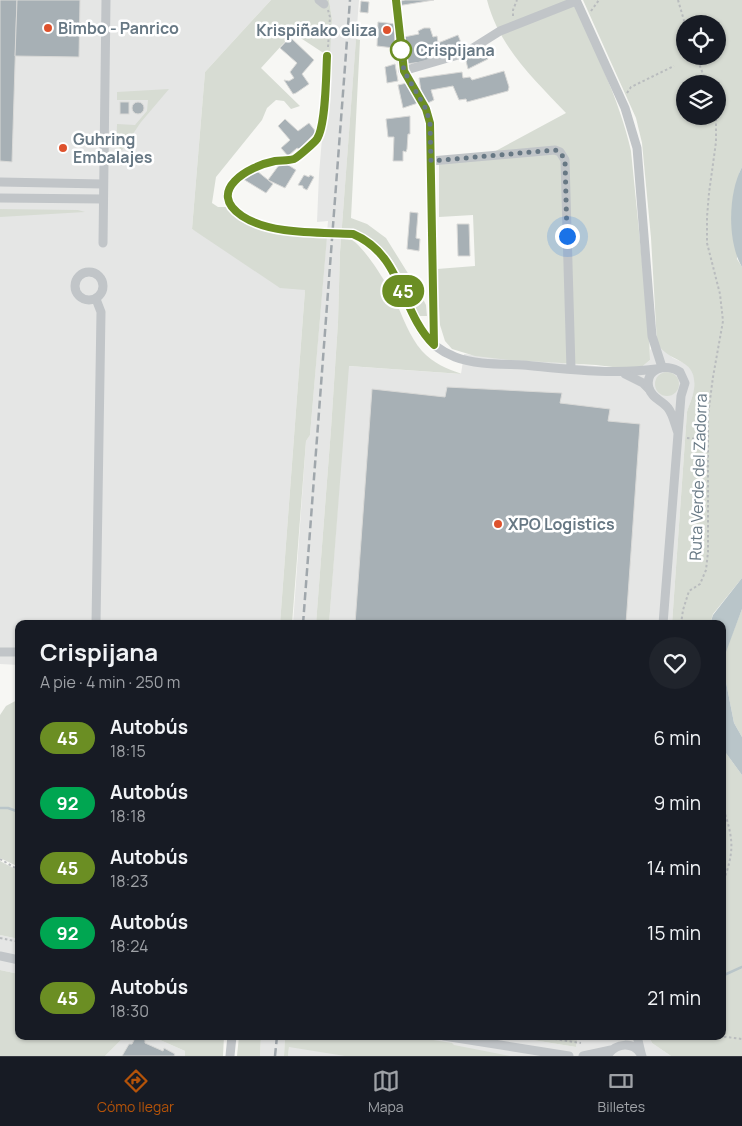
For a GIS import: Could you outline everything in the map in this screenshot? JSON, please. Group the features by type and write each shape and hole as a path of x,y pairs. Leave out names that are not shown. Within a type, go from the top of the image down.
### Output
{"street":[{"path":"103,243 106,0"},
{"path":"396,0 404,71 426,109 430,123 434,345"},
{"path":"404,71 465,53 500,31 576,0 622,102 637,148 652,336 659,368"},
{"path":"327,56 322,126 316,141 294,159 274,161 248,170 237,179 228,192 231,206 257,225 280,229 353,234 371,244 389,265 422,332 443,352 462,360 623,373 668,366 680,372 685,384 680,396 680,435 663,620"},
{"path":"431,161 555,150 563,154 565,160 572,369"},
{"path":"0,182 103,184"},
{"path":"28,198 29,183"},
{"path":"0,198 103,199"},
{"path":"96,299 101,312 96,620"},
{"path":"649,389 650,378 659,368"},
{"path":"623,373 643,382 651,394 668,408 680,435"},
{"path":"660,401 671,402 680,396"},
{"path":"0,652 15,652"},
{"path":"0,956 15,959"},
{"path":"230,1056 232,1040"},
{"path":"469,1040 569,1056"},
{"path":"638,1040 642,1055"},
{"path":"583,1056 609,1053 622,1041 632,1046 642,1055"}],"path":[{"path":"514,26 513,10 517,0"},
{"path":"584,17 599,0"},
{"path":"678,0 682,15"},
{"path":"322,2 328,9 330,17 327,56"},
{"path":"622,102 631,87 674,66"},
{"name":"Ruta Verde del Zadorra","path":"682,620 683,610 689,591 700,584 706,570 708,415 723,321 720,294 707,243 707,209 716,142 716,125"},
{"path":"680,435 708,440"},
{"path":"726,818 733,840 732,853 726,872"},
{"path":"0,859 15,868"},
{"path":"0,938 15,941"},
{"path":"726,1037 742,1039"},
{"path":"561,1040 581,1043"}],"shaded area":[{"path":"0,0 271,0 205,72 192,229 305,290 280,620 15,620 15,665 0,664"},
{"path":"271,0 329,0 332,19 330,54 325,54 293,33 261,68 300,106 291,109 284,101 276,100 267,108 262,120 216,177 212,203 218,207 228,207 245,222 327,237 310,435 306,441 292,620 280,620 305,290 280,288 192,229 205,72"},
{"path":"329,0 359,0 340,252 338,322 316,620 293,620 306,441 310,435 328,221 317,222 319,174 332,19"},
{"path":"487,0 572,0 605,74 620,112 631,151 649,331 650,360 638,370 475,356 452,349 445,341 440,325 437,269 475,266 473,215 439,217 439,162 492,153 566,113 530,75 509,47 500,33"},
{"path":"583,0 742,0 742,167 739,173 737,259 742,267 742,578 713,614 711,620 672,620 687,412 694,389 694,379 692,371 687,366 668,355 657,343 651,238 642,143 636,118"},
{"path":"356,39 360,40 351,218 367,224 386,238 419,291 426,305 427,316 419,316 401,275 381,247 367,236 345,230 344,239 352,240 357,244 376,267 392,293 410,333 422,351 440,365 462,374 349,366 329,620 316,620 338,322 340,252"},
{"path":"169,89 141,122 116,159 117,124 135,125 147,111 148,100 117,100 117,92"},
{"path":"742,167 742,267 734,244 731,217 734,190"},
{"path":"0,209 78,210 85,212 0,217"},
{"name":"XPO Logistics","path":"657,343 673,358 686,364 693,372 695,381 694,392 687,412 672,620 329,620 348,366 461,374 464,354 638,370 650,360 650,350"},
{"path":"667,372 675,376 679,384 675,392 667,396 659,392 655,384 659,376"},
{"path":"742,578 742,609 726,652 726,620 711,620 713,615"},
{"path":"742,609 742,737 734,723 726,681 726,650"},
{"path":"726,682 734,723 742,737 742,775 726,753"},
{"path":"15,701 15,865 0,858 0,715 6,706"},
{"path":"726,753 742,775 742,1056 671,1056 652,1043 651,1040 726,1040"},
{"path":"0,861 15,869 15,938 0,935"},
{"path":"0,935 15,938 15,973 0,970"},
{"path":"0,970 15,973 15,1040 121,1040 105,1056 0,1056"},
{"path":"121,1040 160,1040 185,1051 185,1056 105,1056"},
{"path":"160,1040 224,1040 223,1056 185,1056 185,1051"},
{"path":"239,1040 261,1040 260,1056 237,1056"},
{"path":"261,1040 285,1040 284,1056 260,1056"},
{"path":"285,1040 433,1040 510,1056 345,1056 289,1047 288,1056 284,1056"},
{"path":"290,1040 533,1040 576,1047 577,1040 651,1040 652,1043 671,1056 288,1056"},
{"path":"533,1040 577,1040 576,1047"}],"building":[{"path":"0,0 17,0 12,162 0,161"},
{"name":"Bimbo - Panrico","path":"17,0 80,0 79,57 15,56"},
{"path":"405,0 434,0 397,6 397,2"},
{"path":"361,1 369,2 368,13 360,12"},
{"name":"Krispiñako eliza","path":"378,22 396,24 394,48 377,46"},
{"path":"430,28 433,37 437,36 438,43 458,35 463,48 422,62 406,64 406,47 403,47 404,37 419,34 418,31"},
{"path":"290,37 314,60 302,74 309,84 293,94 284,80 289,81 294,78 290,72 297,63 280,48"},
{"path":"485,48 488,59 468,69 465,57"},
{"path":"395,64 398,81 387,83 385,67"},
{"path":"504,71 509,87 508,91 467,102 466,99 459,100 453,86 431,90 434,100 428,103 419,92 421,91 419,78 462,72 463,78 470,77 472,80"},
{"path":"407,83 418,103 403,108 398,85"},
{"path":"120,102 129,102 129,114 120,114"},
{"path":"136,102 140,102 144,108 140,114 136,114 132,110 132,106"},
{"path":"410,116 410,134 408,134 406,152 403,151 403,161 393,161 394,137 388,137 386,119"},
{"path":"285,119 298,131 309,123 316,132 299,149 297,148 288,156 281,148 290,140 278,126"},
{"path":"282,161 296,170 285,188 268,180"},
{"path":"257,171 273,184 266,193 243,179"},
{"path":"304,175 314,177 307,190 303,186 298,185"},
{"path":"410,212 418,213 416,238 420,239 419,251 407,249"},
{"path":"457,224 469,224 470,256 458,256"},
{"name":"XPO Logistics","path":"447,387 562,393 560,403 610,409 608,421 640,424 626,620 355,620 372,389 445,397"},
{"path":"134,1040 145,1040 145,1043 163,1051 164,1048 175,1054 174,1056 122,1056 129,1044 132,1044"}],"waterway":[{"path":"0,808 15,811"},
{"path":"726,974 742,967"}],"railway":[{"path":"303,620 350,0"},
{"path":"275,1056 277,1040"}],"bus line":[{"name":"45","path":"327,56 322,126 316,141 294,159 274,161 248,170 231,186 228,192 228,199 231,206 237,212 257,225 280,229 353,234 371,244 389,265 400,284 416,323 434,345 430,123 426,109 404,71 396,0"}],"place":[{"name":"Bimbo - Panrico","path":"48,28"},
{"name":"Krispiñako eliza","path":"387,30"},
{"name":"Crispijana","path":"401,50"},
{"name":"Guhring Embalajes","path":"63,148"},
{"name":"XPO Logistics","path":"498,524"}],"route":[{"path":"401,50 404,71 426,109 430,123 431,161 555,150 563,154 565,160 567,236"}]}
